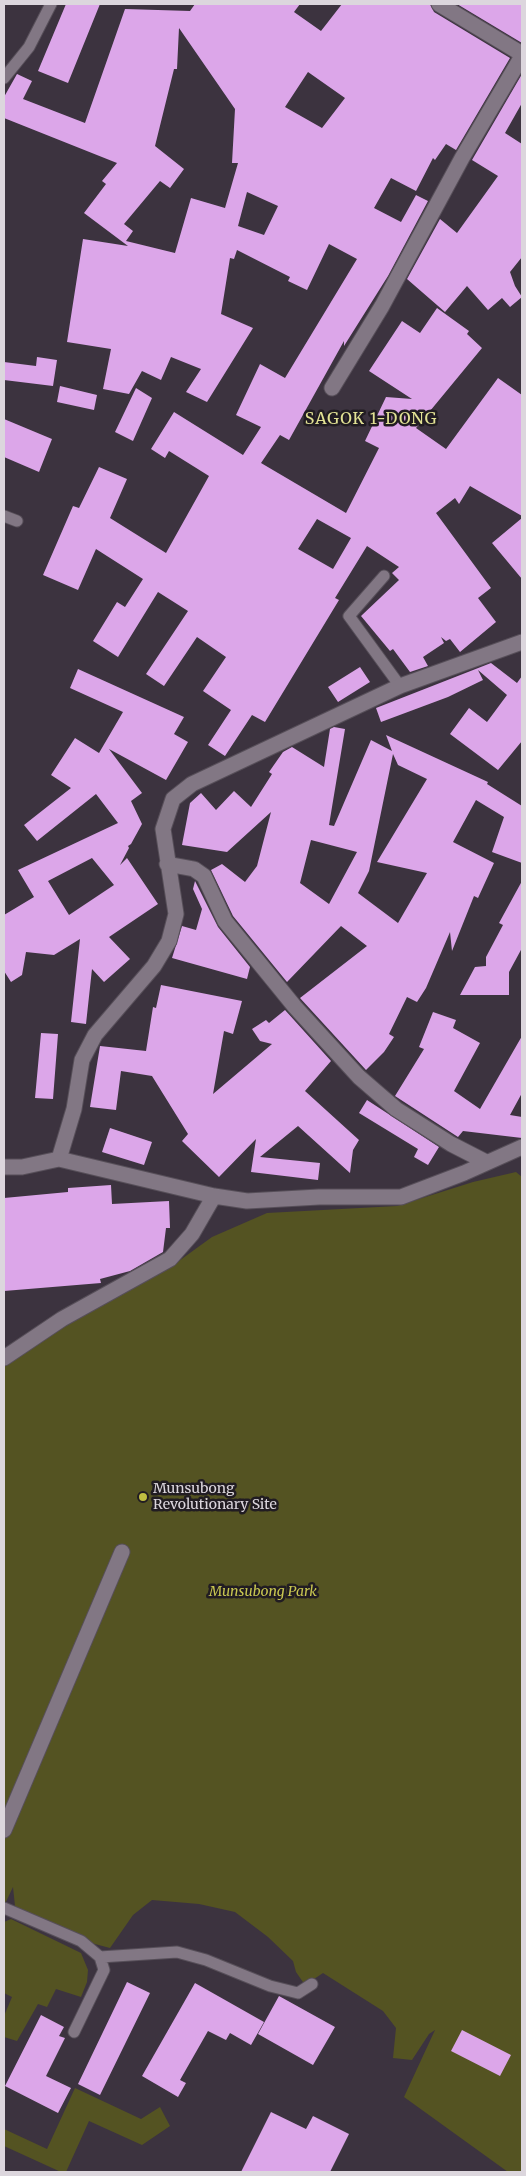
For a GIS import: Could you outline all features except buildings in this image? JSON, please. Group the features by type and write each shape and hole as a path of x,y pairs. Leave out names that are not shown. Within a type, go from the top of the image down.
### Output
{"street":[{"path":"332,388 382,306 462,158 522,55 439,4"},
{"path":"59,1159 74,1109 82,1060 95,1036 154,966 169,941 176,914 163,829 173,799 183,790 400,686 522,642"},
{"path":"167,864 194,869 204,876 225,921 295,1006 359,1077 396,1109 450,1144 486,1162"},
{"path":"4,1167 22,1166 59,1159 214,1196 247,1201 319,1197 401,1197 464,1173 522,1147"},
{"path":"4,1358 62,1319 170,1259 192,1234 214,1196"},
{"path":"4,1830 122,1552"}],"lane":[{"path":"4,78 29,47 51,4"},
{"path":"4,516 18,522"},
{"path":"384,576 349,616 400,686"},
{"path":"4,1908 80,1941 100,1957 104,1970 74,2032"},
{"path":"100,1957 177,1952 206,1960 270,1986 298,1992 312,1984"}],"green space":[{"name":"Munsubong Park","path":"516,1172 522,1177 522,2172 508,2172 404,2097 435,2030 429,2034 412,2060 393,2058 396,2028 383,2011 323,1973 305,1985 296,1972 293,1961 268,1937 235,1912 199,1904 152,1900 133,1915 110,1948 76,1939 15,1906 13,1887 4,1906 4,1360 53,1323 119,1296 172,1266 212,1237 267,1213 397,1206 473,1182"},
{"path":"11,1919 81,1953 88,1970 87,1982 81,1997 56,1989 47,2007 38,2004 17,2041 4,2037 4,2016 12,1997 4,1993 4,1922"},
{"path":"75,2088 141,2119 160,2107 170,2126 142,2145 89,2121 66,2172 61,2172 4,2146 4,2129 47,2149"}],"place":[{"name":"Munsubong Revolutionary Site","path":"143,1497"}],"district":[{"name":"SAGOK 1-DONG","path":"371,419"}]}
